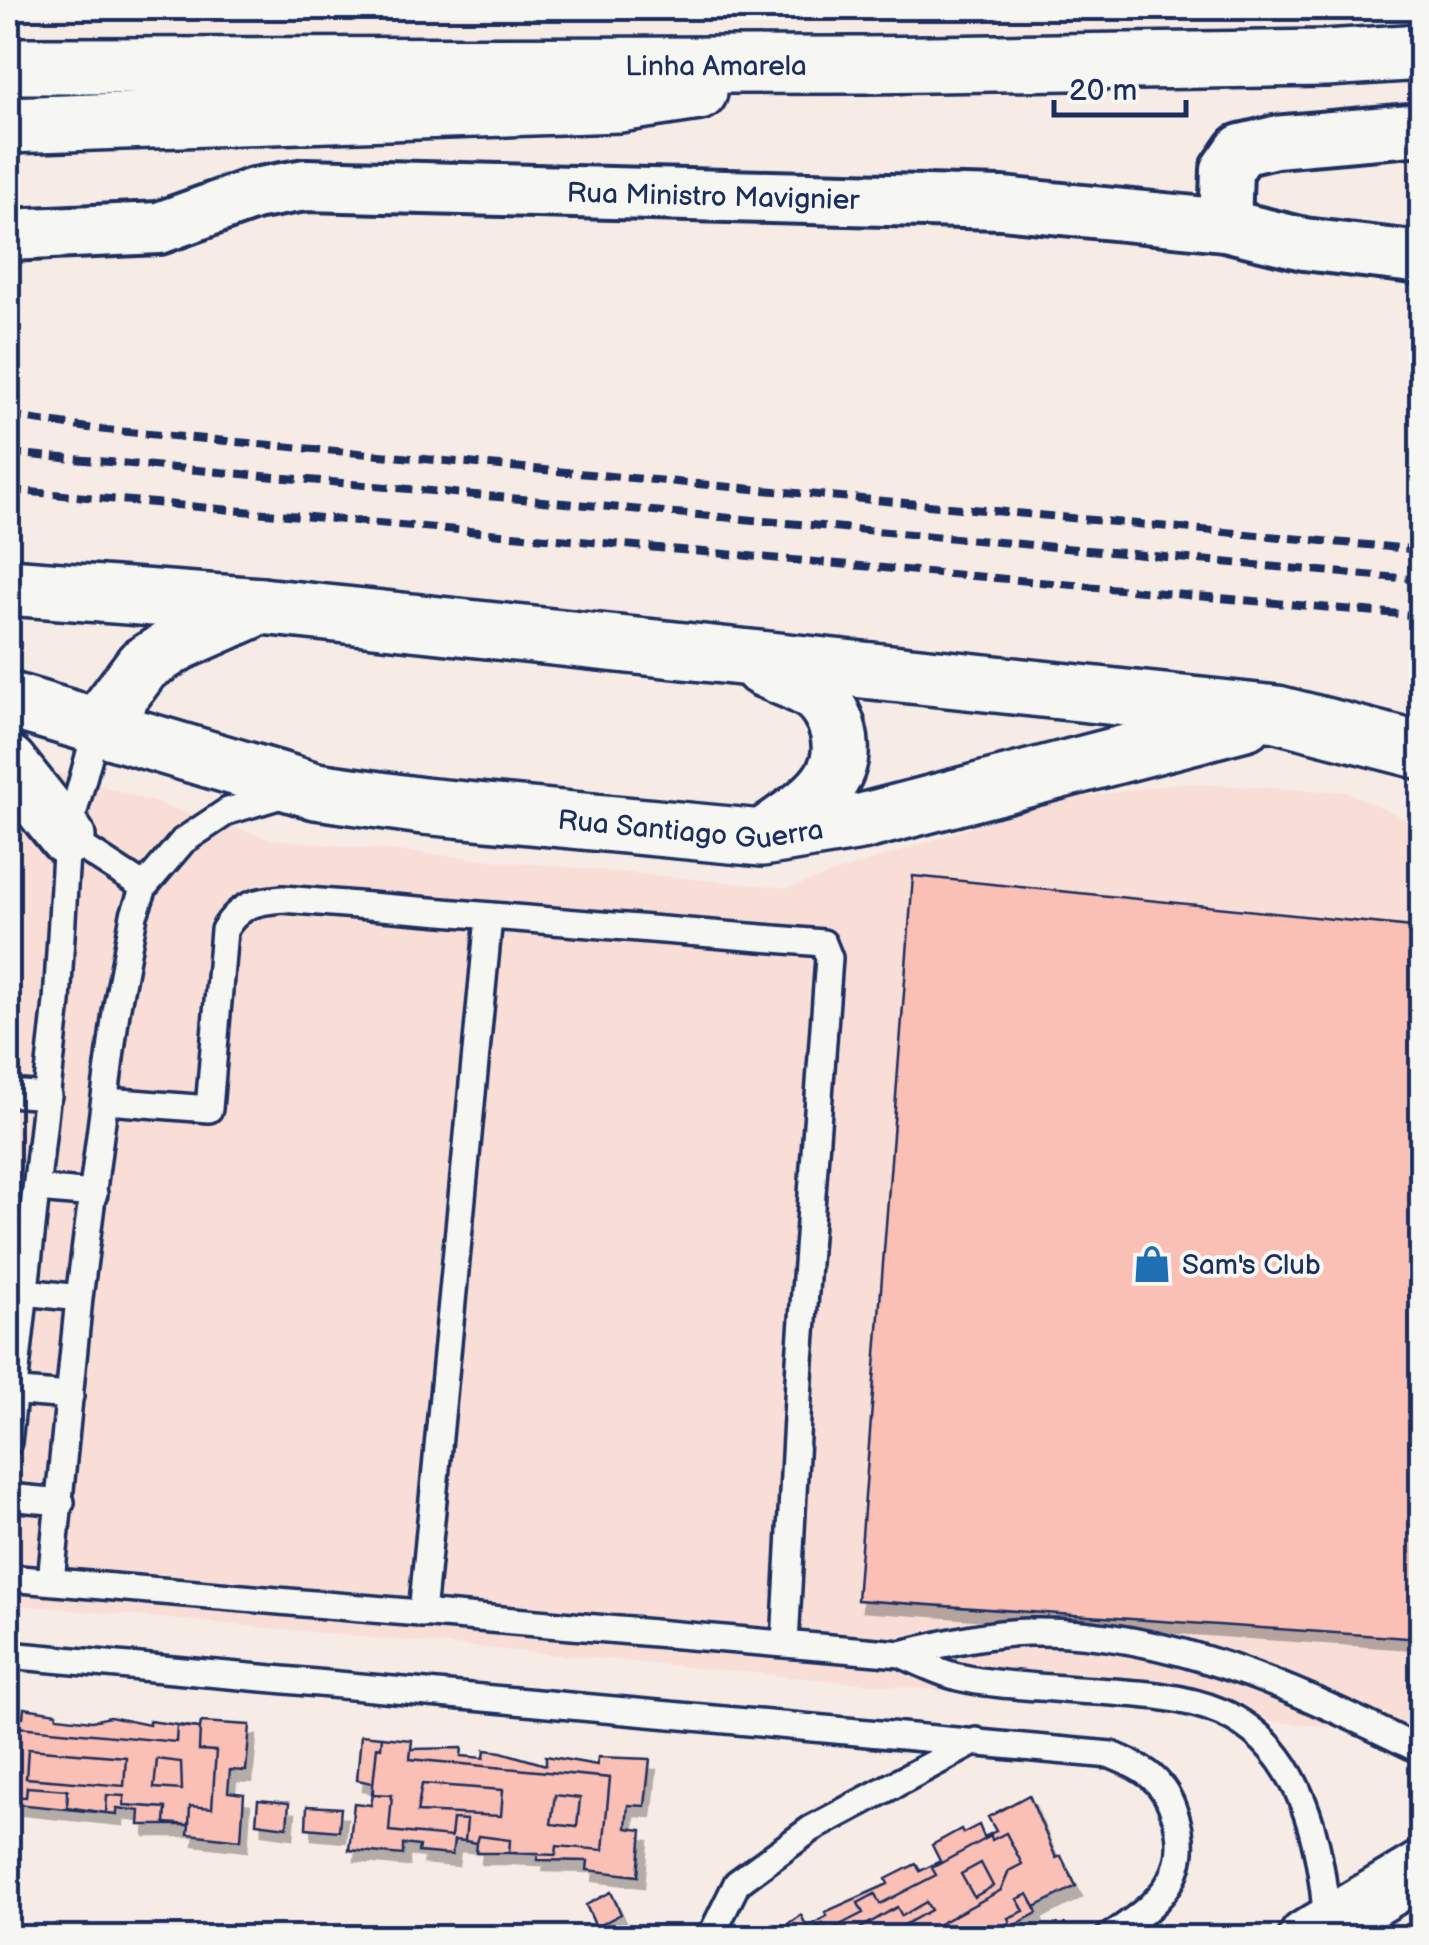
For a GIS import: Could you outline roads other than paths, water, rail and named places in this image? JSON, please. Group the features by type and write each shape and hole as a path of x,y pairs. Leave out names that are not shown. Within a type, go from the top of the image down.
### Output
{"main road":[{"name":"Linha Amarela","path":"8,66 864,65 1307,58 1422,52"},
{"path":"8,126 619,104 864,65"},
{"name":"Rua Santiago Guerra","path":"8,587 261,606 1277,714 1422,751"},
{"path":"97,728 144,664 178,643 261,606"},
{"path":"736,656 815,693 835,718 842,747 835,776 820,797 762,838"},
{"name":"Rua Santiago Guerra","path":"8,700 316,791 423,806 762,838 861,822 1277,714"},
{"path":"8,763 67,836"},
{"path":"1317,1932 1422,1869"}],"street":[{"path":"1225,225 1227,170 1241,150 1274,142 1422,129"},
{"name":"Rua Ministro Mavignier","path":"8,235 159,228 254,194 305,185 1002,203 1225,225 1304,244 1422,258"}],"lane":[{"path":"8,1442 10,1391 26,1292 48,1096 67,836 97,728"},
{"path":"51,1581 79,1298 116,1012 134,915 144,887 182,841 228,811 273,795 316,791"},
{"path":"67,836 144,887"},
{"path":"107,1100 209,1110 224,930 234,913 254,901 283,899 808,940 827,949 785,1644"},
{"path":"422,1614 488,918"},
{"path":"8,1093 48,1096"},
{"path":"38,1188 94,1194"},
{"path":"26,1292 79,1298"},
{"path":"10,1391 70,1396"},
{"path":"8,1496 61,1502"},
{"path":"8,1578 901,1654 981,1681 1183,1701 1222,1712 1253,1731 1278,1757 1311,1823 1324,1875 1317,1932"},
{"path":"901,1654 962,1639 1032,1632 1156,1647 1227,1665 1422,1750"},
{"path":"8,1656 1111,1755 1146,1768 1162,1784 1181,1833 1178,1870 1157,1899 1108,1938"},
{"path":"710,1938 738,1883 812,1829 976,1742"}],"railway":[{"path":"8,416 95,429 1422,550"},
{"path":"8,453 1422,580"},
{"path":"8,490 1422,616"}],"place":[{"name":"Sam's Club","path":"1152,1264"}]}
